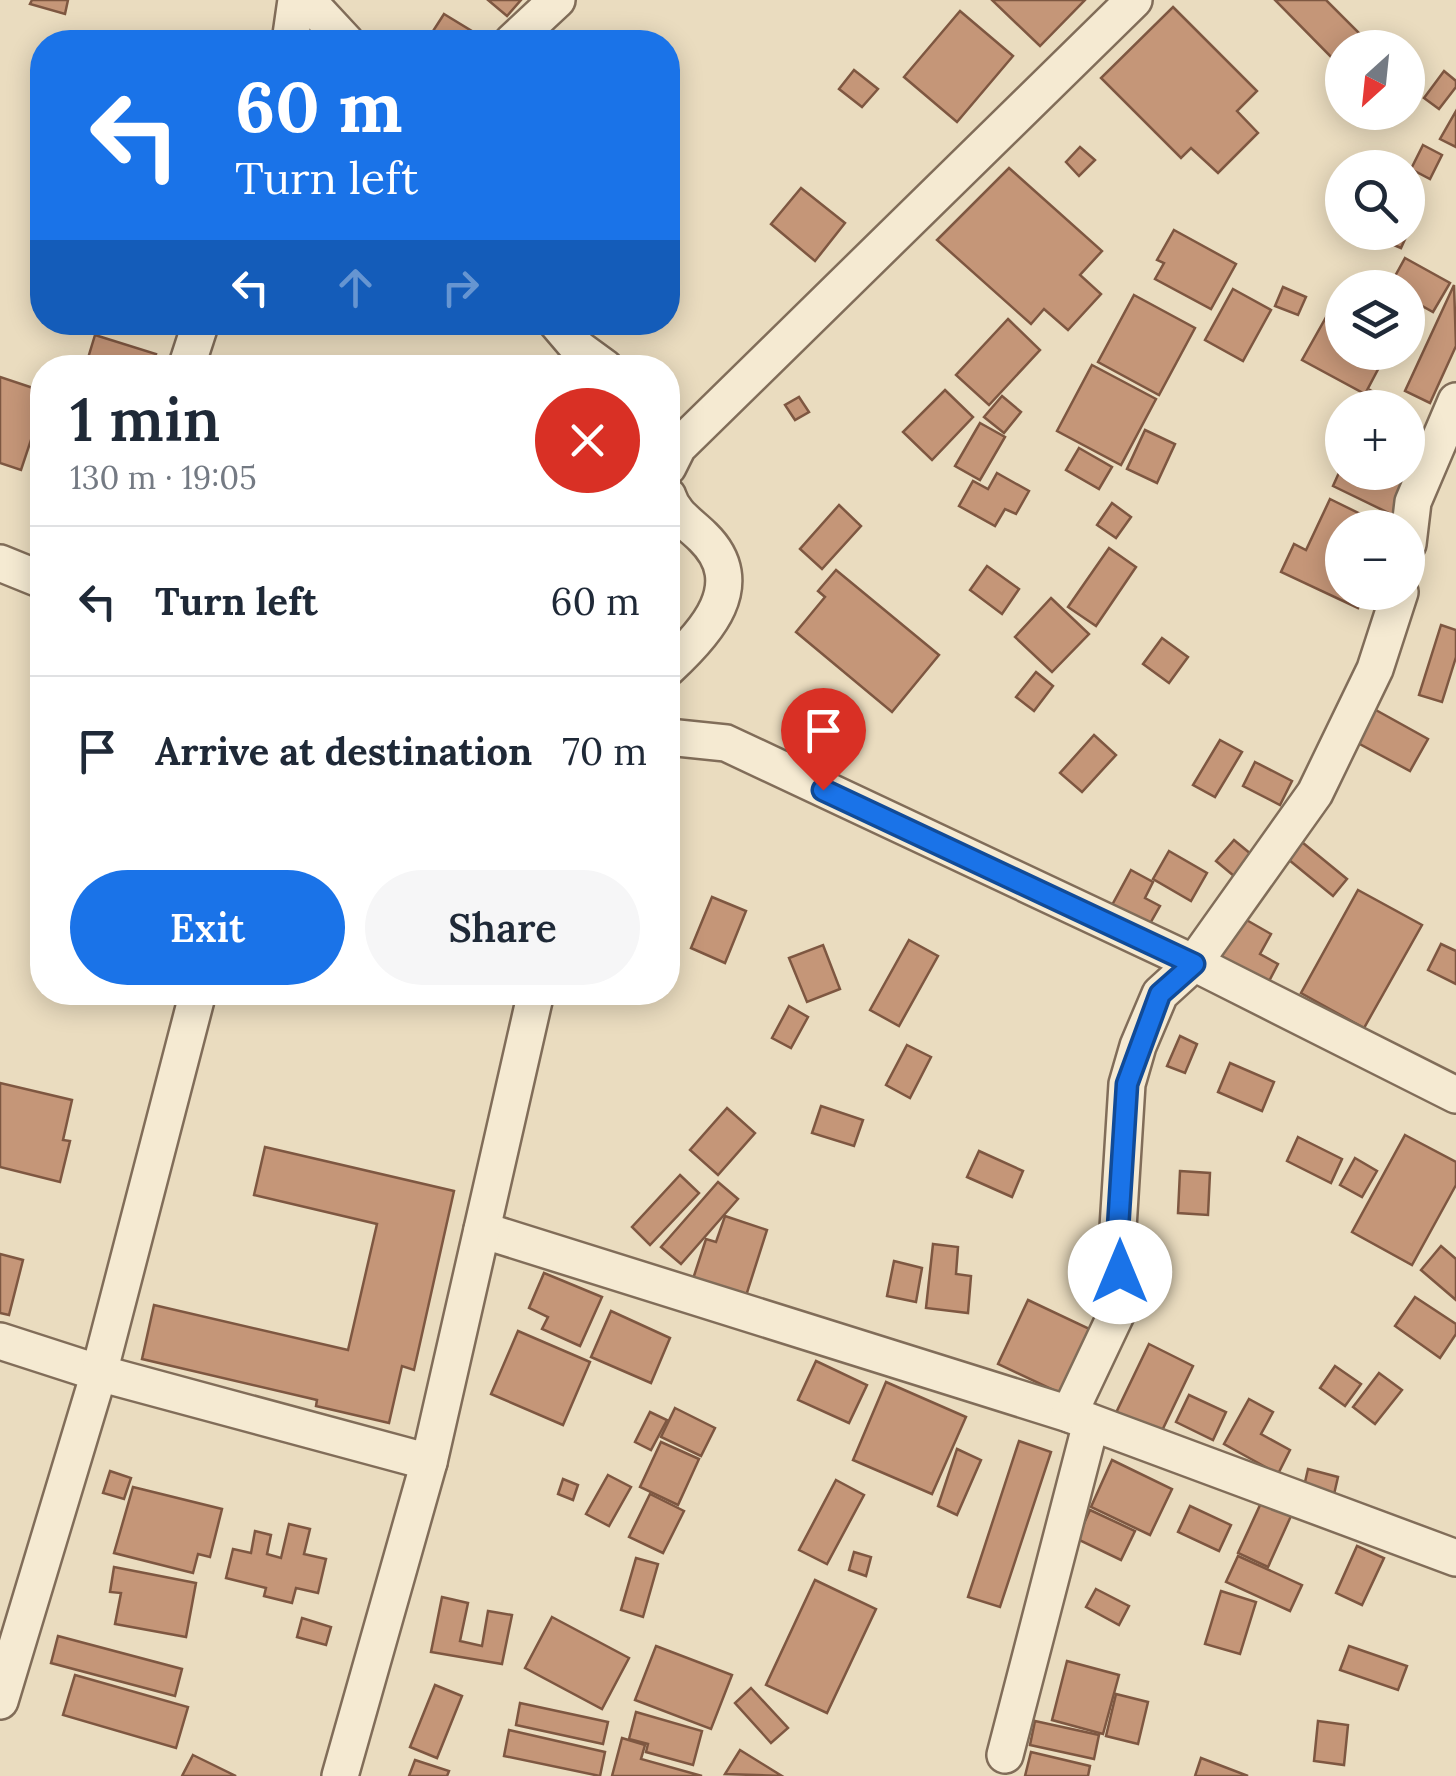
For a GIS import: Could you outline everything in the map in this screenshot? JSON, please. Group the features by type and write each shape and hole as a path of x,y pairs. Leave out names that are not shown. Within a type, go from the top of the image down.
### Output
{"street":[{"path":"292,30 296,0"},
{"path":"307,0 335,30"},
{"path":"525,30 557,0"},
{"path":"682,421 1134,0"},
{"path":"567,335 588,355"},
{"path":"1412,510 1456,401"},
{"path":"680,517 720,560 726,582 713,618 680,655"},
{"path":"0,563 30,575"},
{"path":"1005,1755 1080,1419 1123,1300 1117,1244 1127,1084 1138,1046 1160,994 1194,964 1316,792 1375,669 1394,610"},
{"path":"680,738 726,743 1194,964 1456,1095"},
{"path":"0,1700 99,1373 195,1005"},
{"path":"340,1776 429,1462 533,1005"},
{"path":"482,1230 1080,1419 1456,1558"},
{"path":"0,1341 99,1373 429,1462"}],"building":[{"path":"32,0 68,0 65,14 30,4"},
{"path":"488,0 521,0 507,16"},
{"path":"992,0 1085,0 1040,46"},
{"path":"1275,0 1326,0 1356,30 1325,30 1325,51"},
{"path":"1173,7 1257,91 1237,111 1258,133 1218,173 1191,148 1181,158 1101,78"},
{"path":"960,11 1013,56 957,122 904,77"},
{"path":"444,14 470,30 434,30"},
{"path":"854,70 878,89 862,107 839,89"},
{"path":"1444,71 1456,81 1456,87 1439,109 1425,97"},
{"path":"1456,111 1456,147 1440,139"},
{"path":"1423,145 1442,155 1430,179 1425,176 1425,150 1420,150"},
{"path":"1080,147 1095,160 1079,176 1066,162"},
{"path":"1009,168 1102,251 1080,275 1101,294 1068,330 1044,309 1031,324 937,240"},
{"path":"801,188 845,223 815,261 771,224"},
{"path":"1174,230 1236,264 1211,309 1155,279 1164,263 1157,260"},
{"path":"1405,258 1450,283 1433,312 1425,308 1425,270 1398,270"},
{"path":"1454,285 1456,346 1430,403 1425,401 1425,390 1405,390 1415,370 1425,370 1425,348"},
{"path":"1283,287 1306,297 1298,315 1275,306"},
{"path":"1233,289 1271,310 1243,361 1205,340"},
{"path":"1134,295 1195,328 1159,395 1098,362"},
{"path":"1008,319 1040,350 989,405 956,375"},
{"path":"1325,319 1325,370 1378,370 1367,390 1358,390 1302,360"},
{"path":"95,335 156,354 156,355 89,355"},
{"path":"1092,365 1156,399 1121,465 1057,431"},
{"path":"0,377 30,387 30,443 21,470 0,463"},
{"path":"945,390 973,417 932,460 903,432"},
{"path":"1002,396 1021,412 1004,433 984,417"},
{"path":"799,397 809,412 795,420 785,405"},
{"path":"980,423 1005,437 980,480 955,466"},
{"path":"1145,430 1175,444 1157,483 1127,469"},
{"path":"1079,448 1112,467 1099,489 1066,470"},
{"path":"997,473 1029,491 1016,514 1005,509 995,526 959,506 973,481 988,489"},
{"path":"1341,490 1409,490 1400,510 1383,510"},
{"path":"1330,499 1352,510 1325,510 1325,593 1281,572 1294,544 1306,550"},
{"path":"1112,503 1131,517 1116,538 1097,525"},
{"path":"839,505 861,526 822,569 800,549"},
{"path":"1109,548 1136,567 1096,626 1068,607"},
{"path":"987,566 1019,589 1002,614 970,590"},
{"path":"836,570 939,655 892,712 796,632 825,597 818,591"},
{"path":"1051,598 1089,634 1052,672 1015,637"},
{"path":"1441,625 1456,630 1456,657 1442,702 1419,695"},
{"path":"1162,638 1188,657 1169,683 1143,664"},
{"path":"1036,672 1053,686 1034,711 1016,697"},
{"path":"1374,709 1428,739 1410,771 1356,742"},
{"path":"1094,735 1116,755 1082,792 1060,773"},
{"path":"1220,740 1242,752 1215,797 1193,785"},
{"path":"1255,762 1292,781 1280,805 1243,786"},
{"path":"1297,838 1347,879 1333,896 1283,855"},
{"path":"1234,840 1258,860 1240,881 1216,861"},
{"path":"1169,851 1207,873 1191,901 1153,879"},
{"path":"1131,870 1153,882 1145,898 1160,906 1148,927 1111,907"},
{"path":"1358,890 1422,925 1364,1028 1301,993"},
{"path":"712,897 746,911 725,963 691,948"},
{"path":"1243,918 1271,934 1260,954 1278,964 1266,987 1219,961"},
{"path":"909,940 938,956 899,1026 870,1010"},
{"path":"1441,944 1456,951 1456,984 1428,970"},
{"path":"823,945 840,989 807,1002 789,958"},
{"path":"789,1006 808,1017 791,1048 772,1038"},
{"path":"1180,1036 1197,1044 1185,1073 1167,1066"},
{"path":"907,1045 931,1057 910,1098 886,1085"},
{"path":"1230,1063 1274,1082 1262,1111 1218,1092"},
{"path":"0,1083 72,1100 63,1140 70,1141 60,1182 0,1167"},
{"path":"821,1106 863,1120 854,1146 812,1133"},
{"path":"727,1108 755,1133 718,1175 690,1150"},
{"path":"1405,1135 1456,1162 1456,1185 1412,1265 1352,1232"},
{"path":"1298,1137 1342,1159 1331,1183 1287,1161"},
{"path":"265,1147 454,1191 414,1370 402,1366 389,1423 316,1406 317,1400 142,1359 154,1305 348,1350 377,1224 254,1195"},
{"path":"979,1151 1023,1171 1012,1197 967,1177"},
{"path":"1355,1158 1377,1171 1362,1197 1340,1185"},
{"path":"1180,1171 1210,1173 1208,1215 1178,1213"},
{"path":"680,1175 699,1193 650,1245 632,1227"},
{"path":"718,1182 738,1199 681,1264 661,1247"},
{"path":"725,1216 767,1230 745,1299 692,1282 706,1239 716,1242"},
{"path":"933,1244 958,1247 956,1274 971,1276 968,1313 926,1308"},
{"path":"1441,1246 1456,1259 1456,1300 1421,1270"},
{"path":"0,1254 23,1260 9,1315 0,1313"},
{"path":"894,1261 922,1268 916,1302 887,1296"},
{"path":"544,1273 602,1297 580,1346 542,1329 548,1317 529,1308"},
{"path":"1415,1297 1456,1324 1456,1334 1440,1358 1395,1326"},
{"path":"1028,1300 1096,1332 1066,1396 998,1364"},
{"path":"611,1311 670,1338 651,1383 591,1357"},
{"path":"518,1331 590,1362 563,1425 491,1394"},
{"path":"1149,1344 1193,1366 1158,1439 1114,1417"},
{"path":"816,1361 867,1385 849,1423 798,1400"},
{"path":"1335,1366 1361,1384 1345,1406 1320,1388"},
{"path":"1379,1373 1402,1390 1375,1424 1353,1407"},
{"path":"886,1382 966,1417 932,1494 853,1460"},
{"path":"1189,1395 1226,1412 1213,1440 1176,1422"},
{"path":"1249,1399 1273,1412 1261,1434 1290,1450 1278,1474 1224,1444"},
{"path":"675,1408 715,1428 701,1456 661,1437"},
{"path":"650,1412 667,1420 651,1450 635,1442"},
{"path":"1019,1441 1051,1452 1000,1607 968,1597"},
{"path":"661,1442 699,1459 678,1505 640,1487"},
{"path":"957,1449 981,1460 957,1515 938,1506"},
{"path":"1112,1460 1172,1489 1150,1535 1091,1507"},
{"path":"1308,1469 1338,1477 1332,1503 1302,1495"},
{"path":"110,1471 131,1478 124,1499 103,1493"},
{"path":"608,1475 631,1487 609,1526 586,1514"},
{"path":"563,1479 578,1485 573,1500 558,1494"},
{"path":"836,1480 864,1495 827,1564 799,1550"},
{"path":"133,1487 222,1509 210,1557 198,1554 193,1573 114,1553"},
{"path":"650,1494 684,1511 663,1553 629,1537"},
{"path":"1261,1503 1291,1516 1268,1567 1238,1553"},
{"path":"1190,1506 1231,1525 1219,1551 1178,1532"},
{"path":"1090,1510 1135,1531 1121,1560 1077,1539"},
{"path":"289,1524 310,1529 304,1554 326,1559 318,1593 296,1588 292,1603 264,1596 266,1588 226,1578 233,1549 251,1553 255,1531 271,1535 267,1554 281,1558"},
{"path":"1357,1546 1384,1558 1362,1605 1336,1593"},
{"path":"854,1552 871,1557 866,1576 849,1570"},
{"path":"1238,1556 1302,1585 1290,1611 1226,1582"},
{"path":"636,1558 658,1564 643,1617 621,1610"},
{"path":"114,1567 196,1583 186,1637 115,1624 121,1593 110,1592"},
{"path":"815,1580 876,1609 827,1713 766,1685"},
{"path":"1096,1589 1129,1606 1119,1625 1086,1607"},
{"path":"1221,1591 1256,1602 1240,1654 1205,1644"},
{"path":"442,1597 468,1603 460,1641 482,1646 488,1611 512,1615 502,1664 431,1652"},
{"path":"552,1617 629,1658 602,1709 525,1668"},
{"path":"302,1618 331,1627 326,1645 297,1637"},
{"path":"58,1636 182,1669 175,1696 51,1663"},
{"path":"656,1646 732,1675 711,1729 635,1700"},
{"path":"1349,1646 1407,1666 1398,1690 1340,1670"},
{"path":"1067,1661 1119,1675 1103,1734 1052,1720"},
{"path":"75,1675 188,1707 176,1748 63,1715"},
{"path":"435,1685 462,1696 437,1758 410,1747"},
{"path":"751,1688 788,1728 771,1743 735,1703"},
{"path":"1116,1694 1148,1702 1138,1744 1106,1736"},
{"path":"520,1703 608,1722 603,1744 516,1725"},
{"path":"636,1712 702,1731 693,1765 646,1752 648,1744 629,1739"},
{"path":"1035,1721 1099,1735 1094,1759 1030,1745"},
{"path":"1318,1721 1348,1725 1344,1765 1314,1761"},
{"path":"509,1730 605,1752 600,1776 504,1756"},
{"path":"622,1738 645,1745 641,1759 702,1776 612,1776"},
{"path":"740,1750 782,1776 725,1774"},
{"path":"1031,1752 1090,1766 1088,1776 1025,1776"},
{"path":"193,1755 236,1776 182,1776"},
{"path":"1201,1758 1248,1776 1195,1776"},
{"path":"415,1760 449,1771 447,1776 409,1776"}],"route":[{"path":"823,790 1194,964 1160,994 1127,1084 1117,1244 1120,1272"}]}
